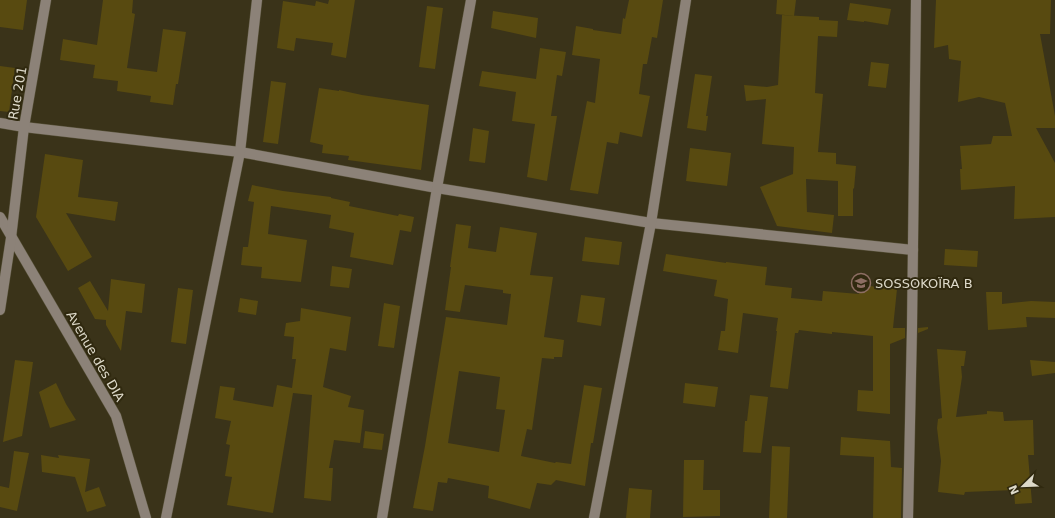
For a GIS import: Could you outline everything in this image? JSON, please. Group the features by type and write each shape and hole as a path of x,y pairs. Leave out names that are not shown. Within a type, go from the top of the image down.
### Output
{"street":[{"name":"Rue 201","path":"0,310 11,238 24,127 46,0"},
{"path":"166,518 240,152 257,0"},
{"path":"382,518 437,188 471,0"},
{"path":"594,518 651,223 686,0"},
{"path":"908,518 916,0"},
{"path":"0,123 240,152 437,188 651,223 913,250"},
{"name":"Avenue des DIA","path":"0,217 116,416 146,518"}],"building":[{"path":"0,0 27,0 23,30 0,27"},
{"path":"103,0 133,0 132,13 135,14 127,68 157,72 163,29 186,32 178,84 176,84 173,105 150,102 151,96 117,91 118,81 93,78 95,65 60,60 63,39 97,45"},
{"path":"329,0 355,0 346,58 331,55 333,43 296,38 294,51 277,48 283,1 315,6 316,1 328,4"},
{"path":"629,0 663,0 657,38 652,37 647,64 643,64 639,94 650,96 642,137 620,132 618,144 607,142 598,194 570,190 587,101 595,103 600,59 572,55 576,26 621,34 623,18 625,19"},
{"path":"777,0 796,0 794,16 776,14"},
{"path":"936,0 1051,0 1050,34 1040,34 1055,116 1055,128 1036,128 1055,163 1055,217 1014,219 1015,186 961,190 960,169 962,169 960,146 991,144 993,136 1012,136 1005,103 979,97 958,102 961,61 949,59 948,45 934,48"},
{"path":"850,3 891,9 888,25 847,20"},
{"path":"427,6 443,8 435,69 419,67"},
{"path":"493,11 538,18 536,38 491,28"},
{"path":"782,15 819,17 819,20 838,21 837,37 818,36 815,93 823,94 818,152 836,153 836,164 856,166 854,189 853,188 853,216 838,216 838,181 806,179 807,212 834,215 832,233 777,226 760,187 793,174 794,147 762,144 766,99 746,101 744,85 767,87 778,85"},
{"path":"540,48 566,52 562,76 557,75 551,116 557,116 547,181 527,177 535,124 512,121 516,92 479,86 482,71 536,79"},
{"path":"871,62 889,64 886,88 868,86"},
{"path":"0,66 15,68 9,112 0,111"},
{"path":"695,74 712,76 706,116 708,116 706,131 687,128"},
{"path":"271,81 286,83 278,144 263,142"},
{"path":"319,88 429,105 421,170 348,160 349,156 322,153 323,145 310,142"},
{"path":"473,128 489,131 485,163 469,161"},
{"path":"690,148 731,153 727,186 686,181"},
{"path":"45,154 83,160 78,197 118,202 115,221 66,213 92,257 68,271 36,217"},
{"path":"252,185 283,191 331,197 350,202 349,206 398,216 399,214 414,217 411,232 400,230 393,265 350,257 354,233 329,228 331,215 271,206 268,234 307,240 301,282 261,278 262,267 241,265 243,247 248,247 254,202 248,201"},
{"path":"456,224 471,226 468,248 496,252 500,227 537,233 530,275 553,277 544,337 564,340 562,357 554,357 554,359 542,358 532,430 527,429 521,456 555,463 571,464 584,385 602,388 593,443 591,443 585,486 556,480 551,485 537,483 530,509 488,498 489,486 448,478 447,483 438,482 433,511 413,508 425,446 446,317 507,325 511,294 503,293 503,290 465,285 460,312 445,310","holes":["459,371 500,377 496,409 505,410 499,452 448,443"]},
{"path":"585,237 622,242 619,265 582,261"},
{"path":"945,249 978,251 977,267 944,265"},
{"path":"666,254 726,263 767,267 765,285 792,288 791,298 822,301 823,291 859,294 860,285 897,289 893,328 905,328 905,338 890,344 890,414 857,411 858,390 873,391 873,336 832,332 832,334 799,330 798,333 795,333 788,389 770,387 778,318 743,313 738,353 718,350 721,331 725,331 728,299 714,296 717,280 663,271"},
{"path":"332,266 352,269 349,288 330,286"},
{"path":"111,279 145,284 142,313 126,311 121,351 106,325 106,320 95,319 78,288 90,281 108,311"},
{"path":"178,288 193,290 186,344 171,342"},
{"path":"986,292 1002,292 1002,304 1031,301 1055,302 1055,318 1026,317 1027,327 988,330"},
{"path":"581,295 605,298 601,326 577,322"},
{"path":"240,298 258,301 256,315 238,312"},
{"path":"384,303 400,306 394,348 378,346"},
{"path":"301,308 351,317 346,351 330,348 323,387 351,396 348,407 364,410 360,443 334,440 329,468 333,468 331,501 304,498 312,395 293,393 273,513 227,505 232,477 225,476 230,445 226,444 231,421 215,418 220,386 235,388 233,400 273,407 277,385 292,388 296,359 292,359 294,337 284,336 286,323 300,321"},
{"path":"928,327 928,329 918,333 918,328"},
{"path":"937,349 966,351 964,366 961,366 962,377 956,417 987,414 987,411 1003,412 1004,421 1033,420 1034,455 1028,455 1032,503 1015,504 1014,490 965,492 964,495 938,492 941,461 937,428 938,419 942,418"},
{"path":"15,360 33,362 28,398 22,436 3,442"},
{"path":"1030,360 1055,362 1055,373 1032,376"},
{"path":"56,383 76,420 50,428 39,392"},
{"path":"685,383 718,387 715,407 683,403"},
{"path":"750,395 768,397 761,453 743,452 745,421 747,421"},
{"path":"365,431 384,434 382,450 363,448"},
{"path":"841,437 890,441 891,467 902,468 901,518 873,518 874,457 840,455"},
{"path":"772,446 790,447 787,518 769,518"},
{"path":"14,451 29,453 17,511 0,507 0,486 9,488"},
{"path":"41,455 59,458 58,455 90,459 85,492 99,487 106,506 87,512 75,477 42,472"},
{"path":"684,460 704,460 703,490 720,490 720,516 683,517"},
{"path":"629,488 652,490 650,518 626,518"}],"place":[{"name":"SOSSOKOÏRA B","path":"861,283"}]}
